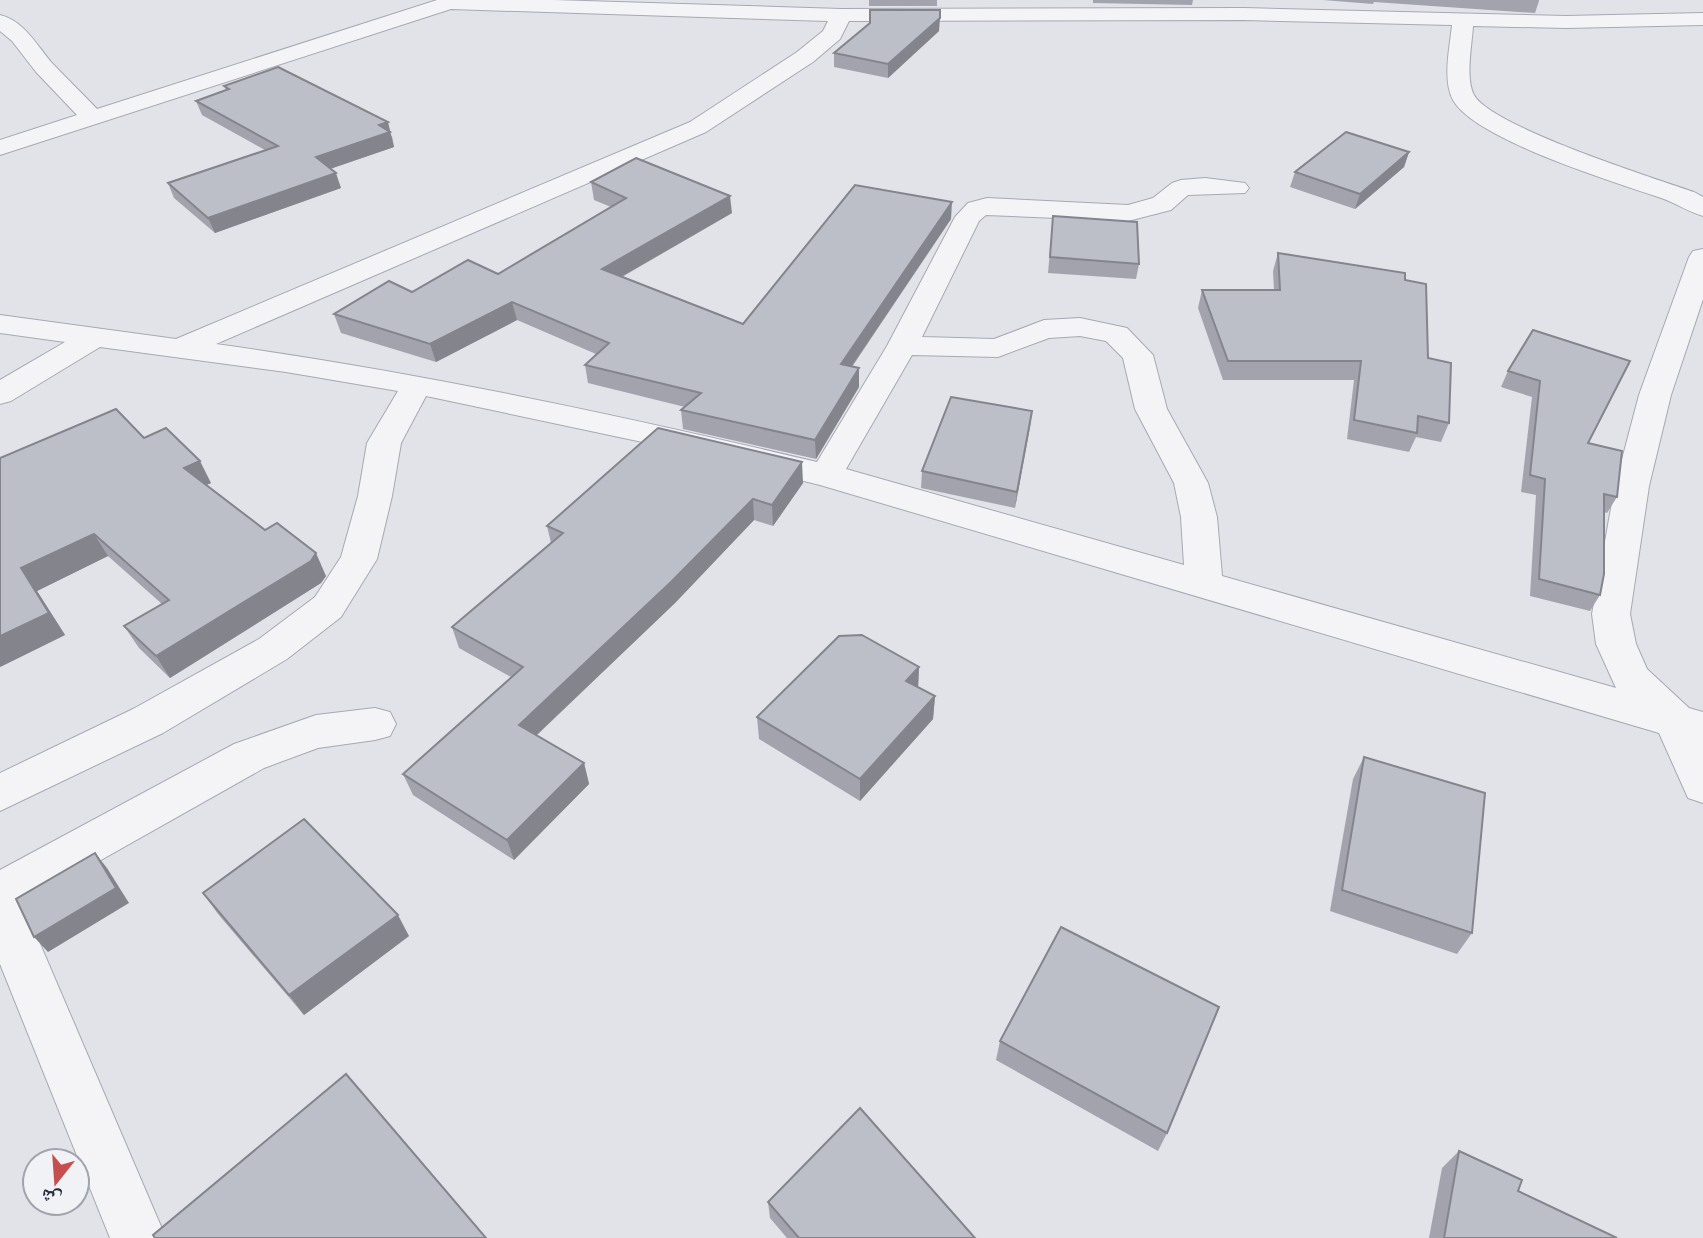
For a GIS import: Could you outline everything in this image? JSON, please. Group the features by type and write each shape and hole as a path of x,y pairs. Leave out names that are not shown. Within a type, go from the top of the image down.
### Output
{"street":[{"path":"0,148 455,1 841,15 1246,7 1463,20 1703,19"},
{"path":"181,348 698,127 805,57 832,34 841,15"},
{"path":"1463,20 1461,82 1464,98 1478,114 1517,133 1685,198 1703,208"},
{"path":"0,21 20,36 44,67 93,118"},
{"path":"826,475 902,346 968,217 977,209 987,206 1128,214 1162,204 1181,188 1236,188"},
{"path":"1703,257 1655,395 1632,486 1611,614 1616,644 1631,678 1689,725 1703,785"},
{"path":"0,324 181,348 417,385 666,436 826,475 1689,725"},
{"path":"902,346 998,348 1044,329 1080,327 1116,334 1138,355 1151,409 1191,483 1199,517 1204,584"},
{"path":"0,394 96,336"},
{"path":"0,793 148,721 273,649 328,607 359,559 384,443 417,385"},
{"path":"0,893 249,756 316,732 375,723"},
{"path":"0,905 138,1238"}],"building":[{"path":"870,10 940,10 940,18 888,64 834,53 870,23"},
{"path":"278,67 388,122 379,125 390,132 316,157 336,173 208,218 168,183 278,146 196,101 229,89 224,86"},
{"path":"1346,132 1409,152 1360,194 1295,172"},
{"path":"636,158 730,196 602,269 743,324 855,185 952,202 841,364 859,368 815,440 681,410 701,393 585,365 609,343 512,302 430,344 334,314 389,281 412,292 468,260 498,274 626,198 591,182"},
{"path":"1053,216 1137,222 1139,264 1050,257"},
{"path":"1278,253 1405,273 1405,280 1426,284 1428,358 1451,363 1449,423 1418,416 1417,433 1354,420 1361,361 1228,361 1202,290 1280,290"},
{"path":"1533,330 1630,361 1588,443 1622,451 1617,497 1604,494 1604,574 1600,595 1539,579 1545,479 1530,475 1540,381 1508,371"},
{"path":"951,397 1032,411 1017,492 922,471"},
{"path":"116,409 144,438 166,428 200,461 184,468 265,530 277,523 316,553 311,561 156,656 124,626 169,600 94,534 21,568 49,613 0,636 0,458"},
{"path":"658,428 802,462 772,505 753,499 671,582 519,725 584,763 507,840 403,774 523,667 452,627 563,533 547,526"},
{"path":"862,635 919,667 906,681 935,696 860,779 757,717 839,636"},
{"path":"1364,757 1485,793 1472,933 1342,890"},
{"path":"304,819 398,915 289,995 203,893"},
{"path":"95,853 116,888 34,937 16,899"},
{"path":"1061,927 1219,1007 1167,1133 1000,1041"},
{"path":"346,1074 486,1238 155,1238 153,1235"},
{"path":"860,1108 975,1238 799,1238 768,1202"},
{"path":"1459,1151 1522,1180 1518,1191 1617,1238 1444,1238"}]}
